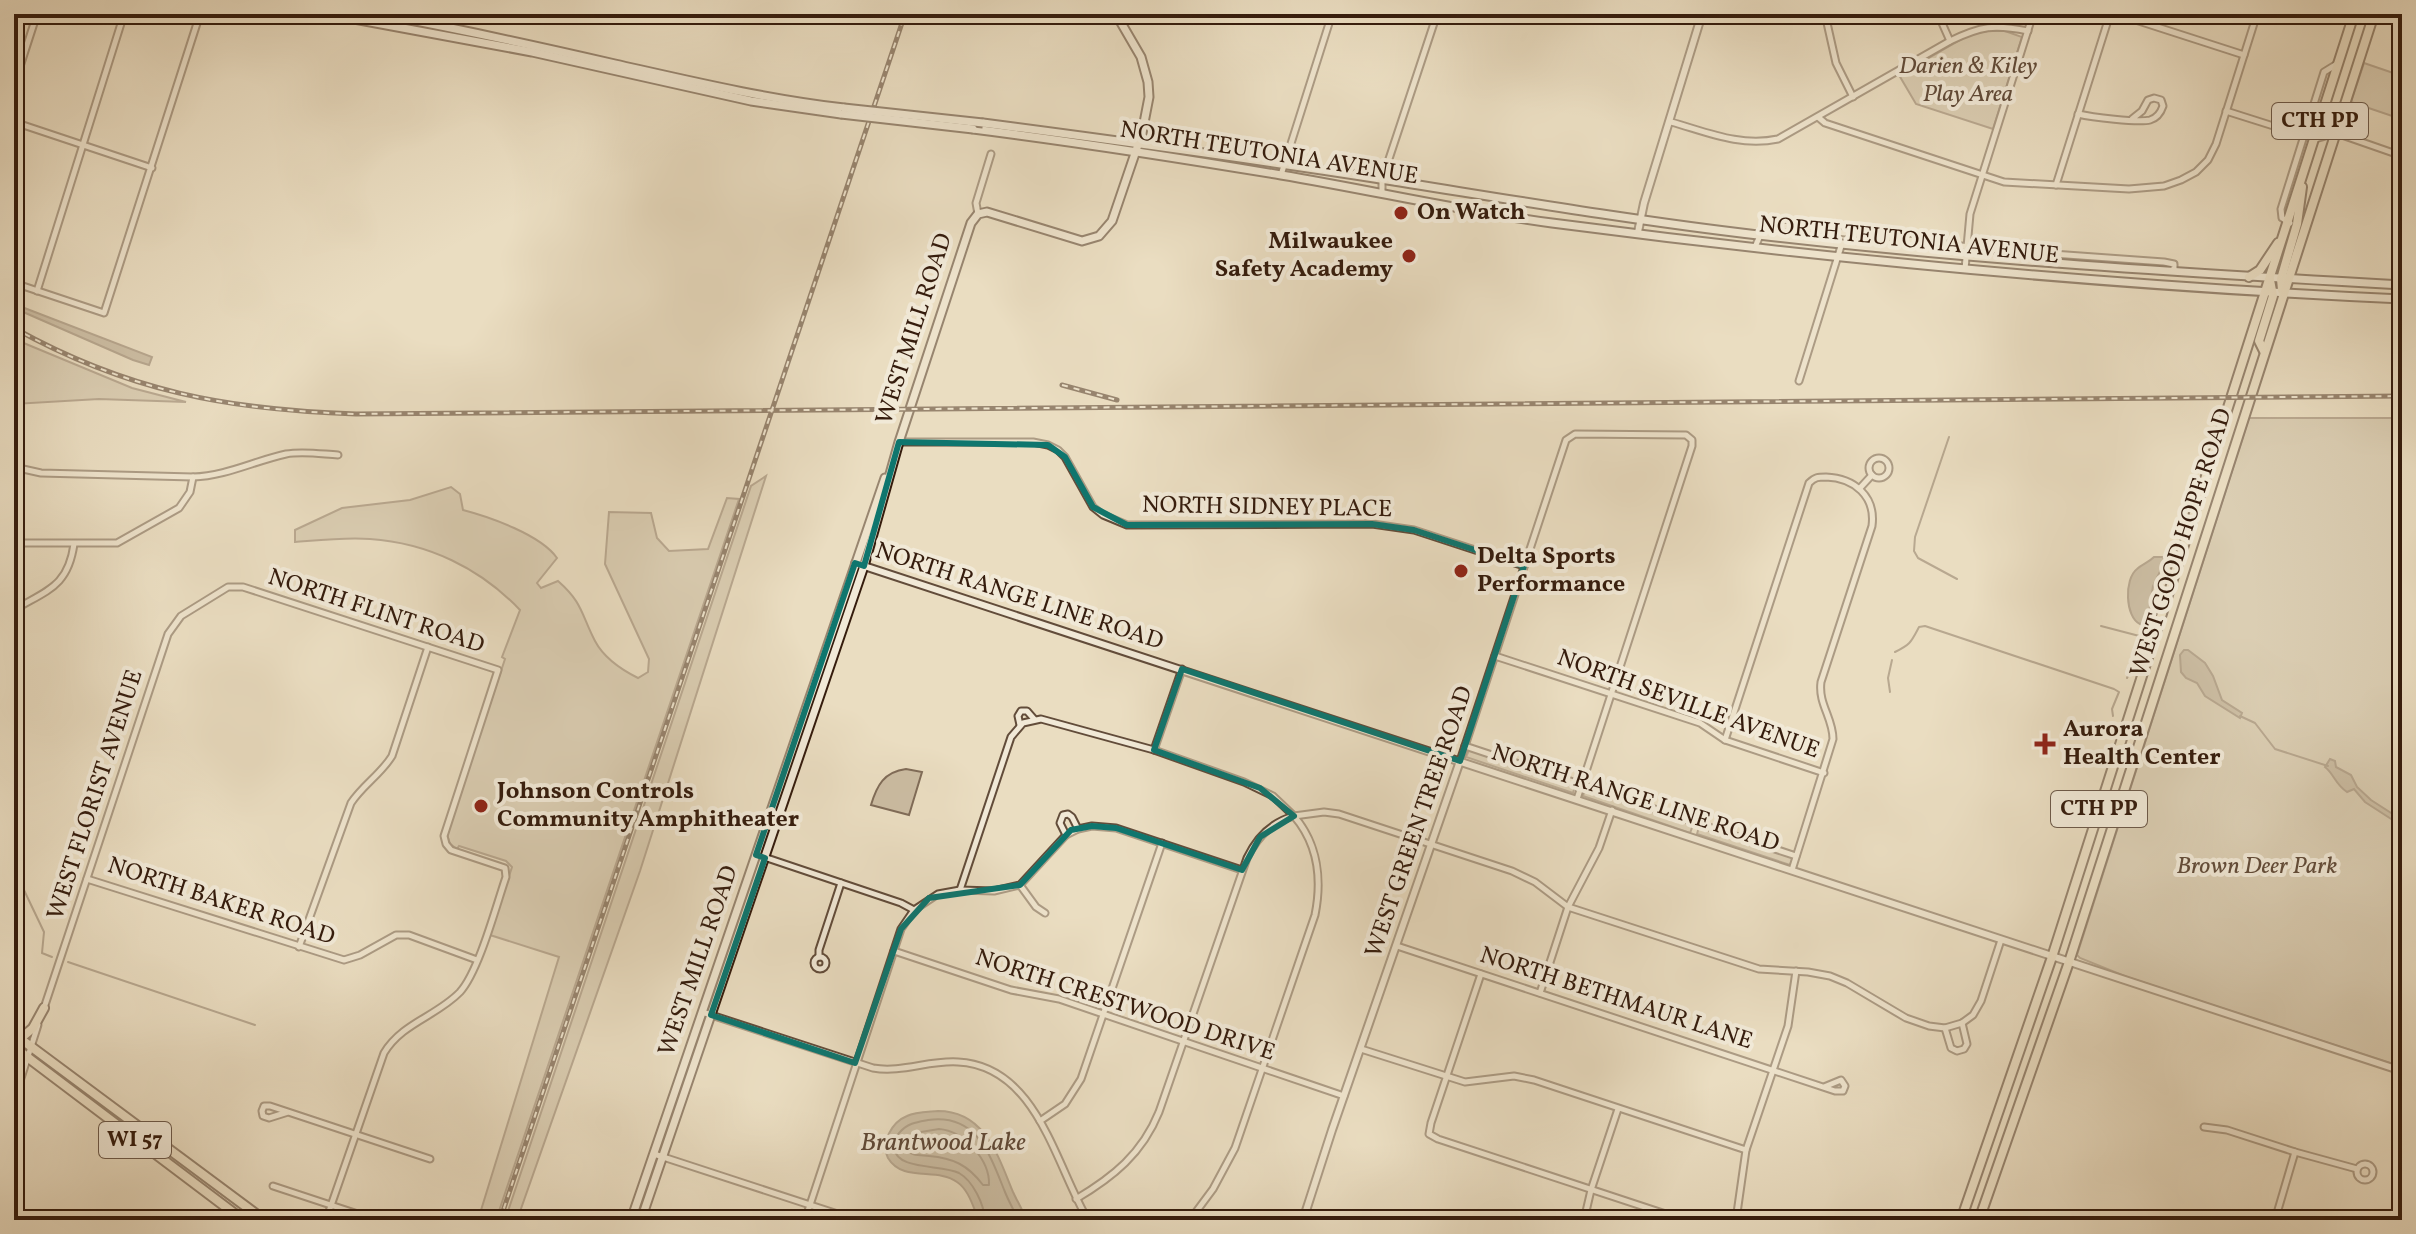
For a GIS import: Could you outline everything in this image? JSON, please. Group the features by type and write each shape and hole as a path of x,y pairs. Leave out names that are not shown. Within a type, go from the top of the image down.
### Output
{"main road":[{"name":"NORTH TEUTONIA AVENUE","path":"327,14 372,18 737,98 1281,175 1549,222 1965,269 2402,299"},
{"name":"NORTH TEUTONIA AVENUE","path":"380,14 472,31 739,92 842,111 983,123 1139,143 1640,220 1967,257 2174,267 2270,279 2402,285"},
{"name":"WEST MILL ROAD","path":"631,1220 658,1155 761,856 971,223 981,212 991,213 1074,240 1094,238 1106,230 1112,221 1139,143 1147,112 1148,82 1141,57 1116,14"},
{"name":"CTH PP","path":"2293,222 2302,198 2302,178 2354,14"},
{"name":"CTH PP","path":"2270,279 2283,235 2293,222 2336,133 2374,14"},
{"path":"2283,293 2280,286 2284,279 2293,222"},
{"path":"2249,277 2260,270 2283,235"},
{"path":"2264,352 2259,341 2270,279"},
{"name":"WEST GOOD HOPE ROAD","path":"1961,1220 2052,957 2269,291"},
{"name":"WEST GOOD HOPE ROAD","path":"1979,1220 2069,962 2283,293"},
{"path":"17,1036 33,1028 44,1008"},
{"name":"WI 57","path":"17,1036 264,1220"},
{"name":"WI 57","path":"14,1047 243,1220"},
{"path":"68,1089 75,1079"},
{"path":"77,1096 84,1086"},
{"name":"WEST MILL ROAD","path":"641,1220 658,1155"}],"street":[{"path":"14,85 37,14"},
{"path":"37,291 124,14"},
{"path":"14,283 104,313 200,14"},
{"path":"1281,175 1332,14"},
{"path":"1382,193 1382,180 1437,14"},
{"path":"1638,232 1702,14"},
{"path":"1825,14 1836,63 1853,97"},
{"path":"1826,22 1853,14"},
{"path":"1938,14 1950,41"},
{"path":"1965,269 1970,214 2033,14"},
{"path":"2056,185 2110,14"},
{"path":"2117,14 2244,55"},
{"path":"1818,117 1825,123 2004,182 2129,189 2162,187 2196,172 2208,160 2216,144 2257,14"},
{"path":"1671,122 1739,142 1760,143 1778,139 1975,29 2003,26 2028,31"},
{"path":"2293,222 2281,209 2324,72 2338,64"},
{"path":"2078,114 2132,119 2151,120 2160,114 2163,106 2161,100 2148,100 2142,111 2132,119"},
{"path":"2226,111 2314,139 2336,133 2402,156"},
{"path":"14,122 152,168"},
{"path":"978,214 976,203 991,154"},
{"name":"NORTH TEUTONIA AVENUE","path":"1760,235 1767,225 1773,225 2174,267"},
{"path":"1755,247 1760,235"},
{"path":"1799,381 1842,243"},
{"name":"WEST GREEN TREE ROAD","path":"1306,1219 1344,1096 1460,761 1564,443 1575,434 1681,434 1691,438 1692,446 1611,695"},
{"name":"NORTH SIDNEY PLACE","path":"899,442 1033,442 1048,445 1065,457 1093,507 1127,525 1372,524 1414,530 1524,566"},
{"path":"14,467 41,473 193,477 214,476 285,455 338,455"},
{"path":"1860,488 1872,475"},
{"path":"14,543 108,544 129,538 179,508 190,492 193,477"},
{"path":"1725,740 1809,483 1816,477 1840,478 1860,488 1870,504 1873,519 1821,682 1820,699 1833,733 1832,747 1792,870"},
{"path":"14,610 64,577 74,544"},
{"name":"NORTH RANGE LINE ROAD","path":"860,565 2402,1071"},
{"name":"WEST FLORIST AVENUE","path":"14,1100 170,629 181,616 228,587 243,587"},
{"name":"NORTH FLINT ROAD","path":"243,587 498,670 444,832 444,840 451,850 506,869 506,877 477,960"},
{"path":"299,947 351,803 358,792 384,769 392,756 428,647"},
{"name":"NORTH SEVILLE AVENUE","path":"1495,656 1700,723 1725,740 1824,773"},
{"path":"1154,750 1182,669"},
{"path":"1577,799 1611,695"},
{"path":"1020,725 1018,716 1021,711 1027,711 1034,719"},
{"path":"960,890 1009,743 1020,725 1034,719 1154,750 1260,788 1294,816 1306,834 1315,857 1318,903 1230,1160 1190,1220"},
{"path":"1465,746 1796,856"},
{"path":"1540,993 1568,907 1599,848 1612,810"},
{"path":"1076,1199 1109,1179 1142,1144 1159,1112 1251,849 1282,819 1324,812 1339,814 1520,874 1568,907 1759,969 1830,976 1906,1018 1929,1026 1945,1028 1962,1023 1973,1015 1981,1001 2001,940"},
{"path":"1066,835 1060,823 1063,815 1072,817 1078,829"},
{"path":"1692,837 1697,824"},
{"path":"805,1220 901,929 914,910 938,894 960,890 985,892 1020,885 1066,835 1078,829 1109,827 1242,870"},
{"path":"1040,1121 1065,1104 1081,1079 1162,843"},
{"path":"761,856 914,910"},
{"name":"NORTH BAKER ROAD","path":"87,879 344,960 360,955 396,935 409,935 477,960"},
{"path":"819,957 841,883"},
{"path":"1020,885 1036,907 1045,913"},
{"name":"NORTH BETHMAUR LANE","path":"1397,946 1824,1087"},
{"name":"NORTH CRESTWOOD DRIVE","path":"894,951 1011,990 1059,999 1344,1096"},
{"path":"326,1220 388,1046 401,1032 455,997 468,982 477,960"},
{"path":"1736,1220 1746,1150 1788,1026 1796,971"},
{"path":"1481,974 1429,1134 1684,1220"},
{"path":"707,1013 883,1070 953,1061 978,1065 995,1072 1014,1086 1040,1121 1088,1220"},
{"path":"1945,1028 1951,1048 1957,1051 1964,1049 1967,1044 1962,1023"},
{"path":"1361,1049 1465,1082 1514,1076 1534,1080 1746,1150"},
{"path":"1584,1220 1618,1109"},
{"path":"288,1112 430,1159"},
{"path":"2204,1127 2227,1130 2357,1169"},
{"path":"2275,1220 2295,1152"},
{"path":"658,1155 856,1220"},
{"path":"273,1186 376,1220"}],"highlighted area":[{"path":"899,442 1048,445 1065,457 1093,507 1127,525 1372,524 1414,530 1524,566 1460,761 1182,669 1154,750 1260,788 1294,816 1260,837 1242,870 1116,828 1092,826 1071,830 1020,885 929,898 901,929 855,1063 711,1015 765,858 756,855 855,563 864,566"}],"green space":[{"name":"Darien & Kiley Play Area","path":"2005,31 2022,37 1993,129 1916,104 1899,75 1969,35"},
{"path":"2364,63 2402,76 2402,106 2398,118 2351,102"},
{"path":"14,339 132,388 186,402 99,399 14,404"},
{"name":"Brown Deer Park","path":"2249,418 2402,418 2402,1067 2127,977 2077,955"},
{"path":"766,476 640,871 517,1220 505,1220 751,486"},
{"path":"451,487 460,494 463,510 514,528 539,542 557,558 537,583 541,588 558,581 577,603 603,653 638,678 648,672 649,659 605,564 609,512 651,513 657,538 669,551 708,549 727,498 739,499 496,1220 478,1220 559,957 490,935 512,867 506,861 459,846 457,849 450,844 447,834 505,659 502,657 520,610 470,570 432,552 391,541 361,538 295,542 295,530 342,508 410,500"},
{"path":"1469,750 1575,786 1573,793 1466,757"},
{"path":"906,769 922,772 909,815 871,805 882,781 892,773"},
{"path":"1585,789 1693,825 1690,833 1583,796"},
{"path":"1699,827 1793,858 1790,865 1697,834"}],"water":[{"path":"14,304 152,357 149,365 14,308"},
{"path":"2154,557 2163,557 2165,561 2153,586 2148,619 2140,624 2131,614 2128,589 2137,569"},
{"path":"2184,650 2205,663 2222,700 2242,713 2240,718 2205,696 2197,683 2181,672 2180,655"},
{"path":"2330,759 2335,761 2336,767 2351,775 2357,787 2371,800 2402,820 2402,826 2365,802 2354,789 2347,792 2343,789 2325,767"},
{"name":"Brantwood Lake","path":"938,1111 967,1119 988,1138 1026,1220 979,1220 968,1194 957,1182 940,1175 911,1173 894,1166 885,1146 897,1123 910,1115"}],"waterway":[{"path":"1949,437 1915,537 1914,551 1918,558 1957,579"},
{"path":"1895,652 1910,642 1919,627 1925,626 2114,689 2119,692 2112,709 2113,716"},
{"path":"2101,626 2147,638"},
{"path":"2127,678 2139,653"},
{"path":"1890,692 1888,678 1892,660"},
{"path":"2240,716 2255,723 2275,749 2328,766"},
{"path":"17,881 44,932 42,953 52,957"},
{"path":"68,962 255,1025"}],"railway":[{"path":"500,1220 905,14"},
{"path":"14,328 97,367 179,393 264,408 356,414 2402,396"},
{"path":"1062,385 1117,400"}],"place":[{"name":"On Watch","path":"1401,213"},
{"name":"Milwaukee Safety Academy","path":"1409,256"},
{"name":"Delta Sports Performance","path":"1461,571"},
{"name":"Aurora Health Center","path":"2045,744"},
{"name":"Johnson Controls Community Amphitheater","path":"481,806"}]}
